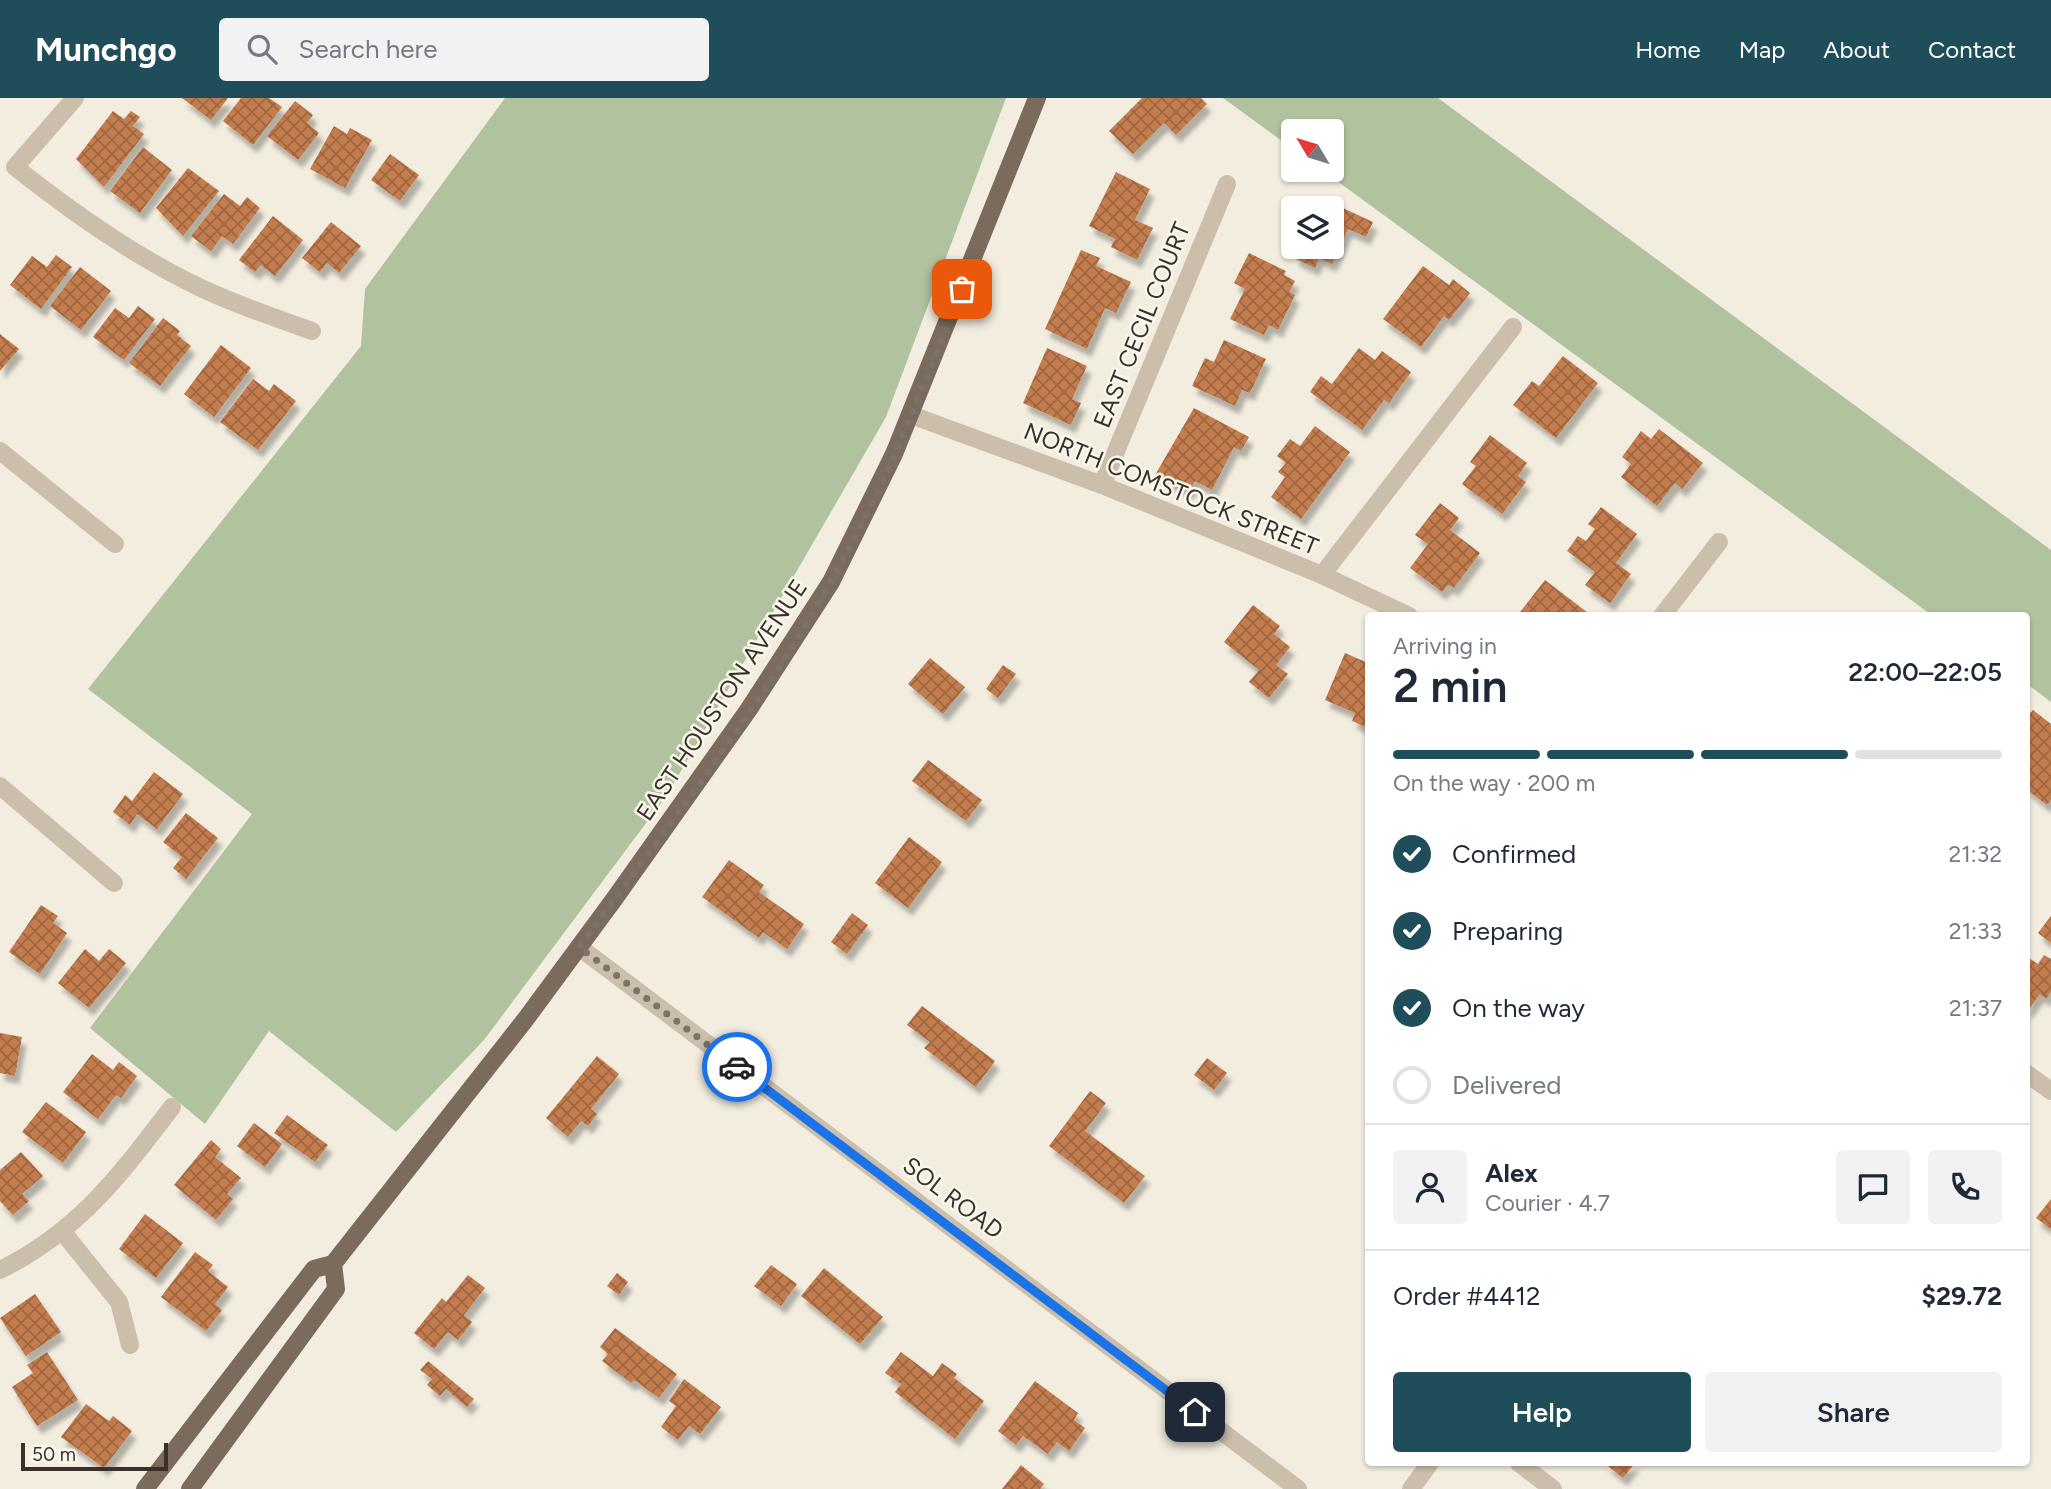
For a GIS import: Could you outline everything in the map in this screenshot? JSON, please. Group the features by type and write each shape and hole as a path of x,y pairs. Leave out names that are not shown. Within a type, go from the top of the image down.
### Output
{"main road":[{"name":"EAST HOUSTON AVENUE","path":"145,1489 314,1269 333,1264 579,947 702,777 809,618 860,529 911,415 1037,98"},
{"path":"190,1489 336,1289 333,1264"}],"street":[{"path":"75,98 15,167 56,200 154,263 242,306 312,331"},
{"name":"EAST CECIL COURT","path":"1102,485 1227,184"},
{"path":"1322,575 1513,327"},
{"name":"NORTH COMSTOCK STREET","path":"911,415 1102,485 1322,575 1401,612"},
{"path":"0,452 115,544"},
{"path":"1665,612 1719,542"},
{"path":"0,786 114,883"},
{"name":"SOL ROAD","path":"579,947 1298,1489"},
{"path":"2030,1075 2049,1085"},
{"path":"0,1270 62,1231 93,1206 172,1107"},
{"path":"62,1231 119,1302 130,1345"},
{"path":"1411,1489 1428,1466"},
{"path":"1523,1466 1553,1489"}],"green space":[{"path":"505,98 1006,98 886,417 667,795 484,1040 396,1132 269,1031 205,1124 90,1028 252,814 88,689 361,346 365,289"},
{"path":"1223,98 1438,98 2051,550 2051,702 2030,686 2030,612 1928,612 1338,182 1344,182 1344,119 1281,119 1281,140"}],"building":[{"path":"182,98 228,98 211,120"},
{"path":"241,98 269,98 282,107 253,145 223,121"},
{"path":"1142,98 1201,98 1207,104 1176,135 1164,123 1133,154 1109,131"},
{"path":"295,101 313,115 307,123 319,133 298,160 267,136"},
{"path":"113,111 124,119 131,111 140,117 133,126 144,134 104,187 76,159"},
{"path":"334,126 347,134 350,128 372,140 345,188 310,169"},
{"path":"143,147 172,170 140,213 110,191"},
{"path":"390,154 419,175 400,201 371,180"},
{"path":"188,168 219,191 183,236 156,208"},
{"path":"1116,172 1150,189 1135,220 1153,228 1137,260 1111,247 1115,239 1089,226"},
{"path":"224,194 240,206 247,197 260,208 233,244 222,236 211,251 191,236"},
{"path":"1344,209 1373,222 1366,237 1348,229 1344,238"},
{"path":"273,216 303,240 275,276 261,265 255,272 239,260"},
{"path":"331,222 361,246 339,273 327,263 320,272 302,258"},
{"path":"1081,250 1100,258 1096,266 1131,282 1116,313 1105,308 1087,349 1045,329"},
{"path":"1249,253 1286,271 1284,275 1295,281 1289,292 1295,295 1278,330 1269,325 1264,335 1230,319 1245,289 1234,283"},
{"path":"56,255 72,267 41,309 10,285 32,256 47,267"},
{"path":"1296,259 1319,259 1315,268"},
{"path":"1321,259 1334,259 1332,264"},
{"path":"1423,266 1449,285 1453,279 1470,293 1449,320 1444,316 1421,347 1383,319"},
{"path":"80,267 111,291 81,330 50,306"},
{"path":"138,306 155,319 124,360 93,337 115,308 129,318"},
{"path":"163,318 180,331 177,335 191,346 160,386 129,363"},
{"path":"0,334 19,349 0,371"},
{"path":"1224,340 1266,359 1250,393 1242,390 1235,406 1192,386 1205,358 1214,362"},
{"path":"221,345 251,368 214,417 184,394"},
{"path":"1047,348 1087,366 1072,399 1081,403 1071,425 1023,403"},
{"path":"1359,348 1375,360 1382,351 1411,372 1389,403 1384,400 1362,430 1310,392 1321,376 1332,384"},
{"path":"1563,356 1598,383 1556,438 1513,405 1532,381 1539,386"},
{"path":"253,379 269,391 274,384 296,401 258,450 220,422"},
{"path":"1194,408 1249,437 1241,451 1234,447 1212,490 1195,481 1189,492 1155,475"},
{"path":"1315,426 1350,452 1301,519 1271,497 1285,477 1278,472 1286,463 1277,456 1290,439 1300,446"},
{"path":"1659,429 1703,463 1682,489 1675,483 1657,506 1621,477 1631,464 1622,457 1641,431 1651,439"},
{"path":"1490,435 1527,463 1518,476 1526,482 1502,514 1462,484 1476,466 1470,462"},
{"path":"1440,503 1459,518 1450,530 1480,553 1454,588 1448,585 1442,592 1410,568 1428,544 1415,535"},
{"path":"1601,507 1637,534 1616,563 1631,574 1610,603 1585,585 1595,572 1567,551 1578,536 1586,541 1595,529 1588,524"},
{"path":"1545,580 1587,612 1520,612"},
{"path":"1253,605 1280,626 1274,634 1290,647 1276,665 1288,674 1269,698 1249,682 1259,670 1224,642"},
{"path":"1345,653 1365,662 1365,727 1352,721 1355,713 1325,700"},
{"path":"930,658 965,687 943,714 908,684"},
{"path":"1003,665 1016,674 998,698 986,689"},
{"path":"2033,710 2051,724 2051,800 2047,805 2030,792 2030,713"},
{"path":"928,760 982,800 966,821 912,781"},
{"path":"154,772 183,794 157,829 137,814 130,825 113,812 125,795 132,801"},
{"path":"186,813 218,838 186,879 173,868 182,857 163,842"},
{"path":"909,837 942,862 908,908 875,883"},
{"path":"729,860 764,885 759,892 804,924 787,949 763,932 759,938 702,897"},
{"path":"41,905 58,916 53,923 67,933 40,974 9,952"},
{"path":"852,913 868,925 847,954 831,942"},
{"path":"2051,916 2051,943 2038,933"},
{"path":"85,949 99,961 109,949 126,963 89,1008 58,983"},
{"path":"2044,955 2051,959 2051,992 2046,999 2040,994 2030,1008 2030,959 2038,964"},
{"path":"922,1006 995,1061 976,1087 924,1048 930,1042 907,1025"},
{"path":"0,1033 22,1037 15,1076 0,1073"},
{"path":"92,1054 113,1070 119,1062 137,1076 121,1098 116,1095 98,1119 63,1092"},
{"path":"597,1056 619,1074 591,1109 597,1114 588,1126 581,1121 568,1137 546,1118"},
{"path":"1207,1058 1227,1073 1214,1090 1194,1075"},
{"path":"1090,1091 1106,1103 1085,1131 1145,1176 1124,1203 1049,1146"},
{"path":"46,1102 86,1132 63,1163 22,1132"},
{"path":"287,1115 328,1145 315,1162 274,1133"},
{"path":"254,1123 282,1144 265,1167 237,1146"},
{"path":"211,1140 221,1149 215,1157 241,1178 227,1194 233,1199 216,1220 174,1185"},
{"path":"21,1152 43,1176 22,1194 29,1201 13,1215 0,1201 0,1170"},
{"path":"2051,1199 2051,1229 2036,1218"},
{"path":"145,1214 183,1243 156,1278 119,1249"},
{"path":"195,1252 213,1265 208,1271 228,1287 215,1304 222,1310 206,1331 161,1297"},
{"path":"771,1265 797,1284 781,1306 754,1286"},
{"path":"824,1268 883,1317 860,1344 801,1296"},
{"path":"617,1273 628,1282 619,1295 607,1286"},
{"path":"468,1275 485,1288 464,1315 472,1322 458,1340 448,1332 434,1349 414,1333 442,1298 446,1302"},
{"path":"35,1294 61,1332 26,1356 0,1318"},
{"path":"615,1328 677,1374 659,1398 634,1380 631,1383 602,1361 608,1354 600,1347"},
{"path":"47,1352 78,1400 37,1426 12,1387 33,1373 27,1365"},
{"path":"901,1352 933,1376 942,1363 957,1374 954,1378 984,1401 955,1439 895,1392 901,1384 885,1373"},
{"path":"428,1361 474,1399 467,1407 446,1389 440,1396 427,1385 432,1379 420,1370"},
{"path":"684,1379 721,1407 700,1434 689,1426 678,1440 661,1427 676,1406 669,1401"},
{"path":"1035,1381 1078,1413 1074,1420 1085,1428 1069,1451 1057,1442 1048,1454 1023,1436 1016,1445 998,1431"},
{"path":"86,1404 109,1421 113,1416 132,1431 104,1468 61,1437"},
{"path":"1021,1465 1044,1484 1040,1489 1002,1489"},
{"path":"1608,1466 1633,1466 1623,1478"}],"way so far":[{"path":"737,1067 579,947 728,738 831,582 878,491 962,289"}],"route":[{"path":"737,1067 1195,1412"}]}
